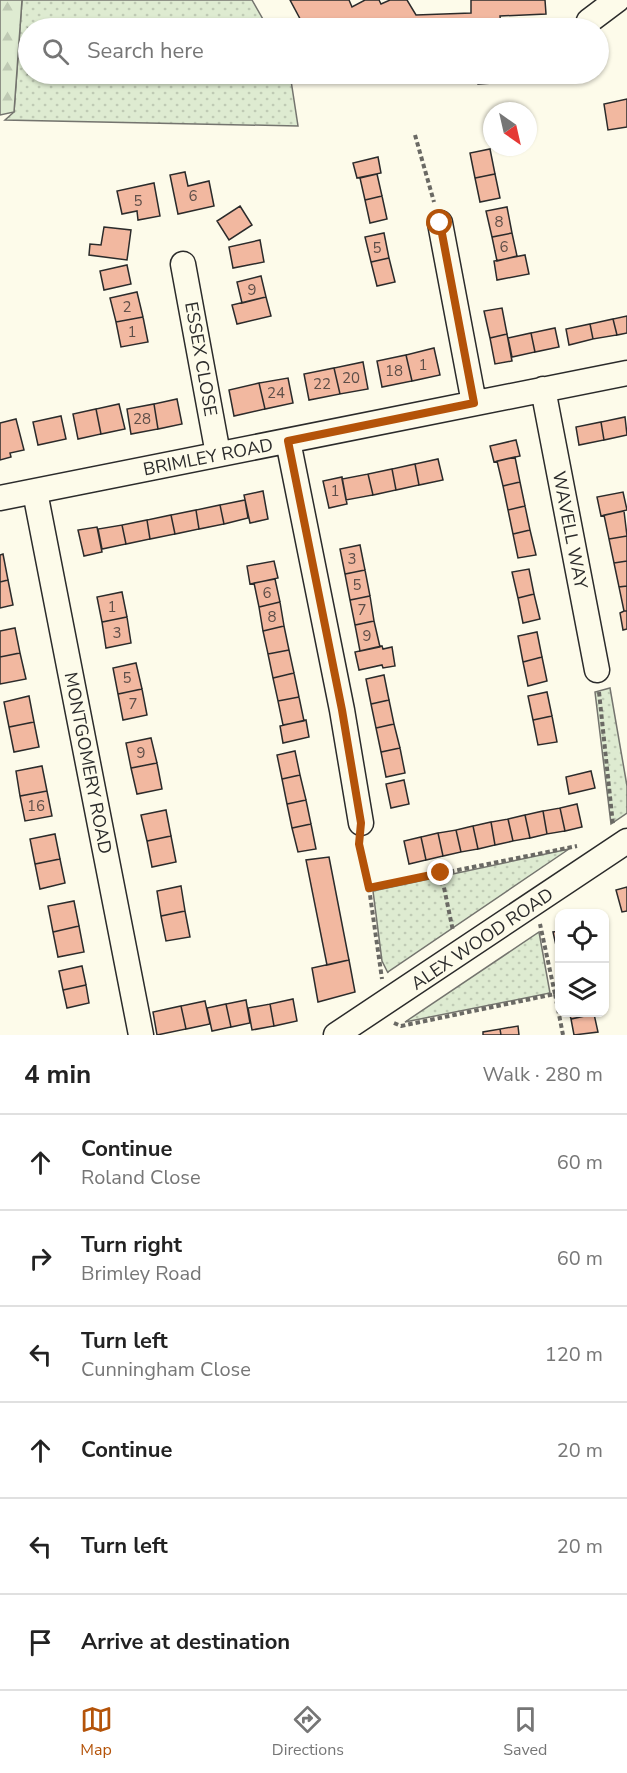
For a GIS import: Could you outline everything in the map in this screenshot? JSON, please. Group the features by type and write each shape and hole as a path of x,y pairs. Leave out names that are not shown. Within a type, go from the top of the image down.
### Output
{"street":[{"path":"593,18 617,0"},
{"path":"440,223 474,403"},
{"name":"ESSEX CLOSE","path":"183,264 219,453"},
{"name":"BRIMLEY ROAD","path":"0,498 627,373"},
{"name":"WAVELL WAY","path":"543,389 597,670"},
{"path":"288,441 342,710 361,823"},
{"name":"MONTGOMERY ROAD","path":"34,492 141,1035"},
{"name":"ALEX WOOD ROAD","path":"336,1035 534,904 620,833"}],"path":[{"path":"414,135 440,223"},
{"path":"597,670 620,833"},
{"path":"361,823 359,844 369,888 382,980 386,1003 395,1024 401,1026 555,994 534,904"},
{"path":"369,888 581,845"},
{"path":"441,873 453,932 465,950"},
{"path":"559,1017 563,1035"}],"green space":[{"path":"0,0 22,0 21,18 18,18 14,112 0,115"},
{"path":"22,0 252,0 262,18 21,18"},
{"path":"18,56 18,84 292,84 298,126 5,120 14,112"},
{"path":"610,688 627,786 627,813 611,824 595,692"},
{"path":"569,849 388,973 382,961 373,891"},
{"path":"539,932 550,993 405,1022"}],"building":[{"path":"290,0 349,0 352,7 365,0 379,0 381,4 390,0 407,0 416,15 471,13 471,0 545,0 546,14 500,16 500,18 300,18"},
{"path":"627,99 627,127 608,130 604,104"},
{"path":"483,150 483,156 491,156 495,174 475,178 470,153"},
{"path":"378,157 381,173 357,178 353,163"},
{"path":"185,172 188,186 209,181 214,206 178,214 170,175"},
{"path":"377,174 382,196 365,200 360,178"},
{"path":"495,174 500,198 480,202 475,178"},
{"path":"154,183 160,216 138,220 137,211 122,214 117,191"},
{"path":"382,196 387,219 370,223 365,200"},
{"path":"240,206 252,225 229,240 217,221"},
{"path":"507,207 512,233 492,237 486,211"},
{"path":"104,227 131,230 127,260 89,255 90,244 101,245"},
{"path":"384,233 389,258 371,262 365,237"},
{"path":"512,233 517,256 497,261 492,237"},
{"path":"260,240 264,262 233,268 229,247"},
{"path":"525,255 529,274 497,280 494,261"},
{"path":"389,258 395,282 377,286 371,262"},
{"path":"127,265 131,284 104,290 100,271"},
{"path":"261,276 266,297 242,303 237,282"},
{"path":"137,292 143,317 116,322 110,298"},
{"path":"266,297 271,316 237,324 232,305"},
{"path":"502,308 507,334 490,338 484,311"},
{"path":"627,316 627,333 617,335 613,319"},
{"path":"143,317 148,342 121,347 116,322"},
{"path":"613,319 617,335 593,339 590,324"},
{"path":"590,324 593,339 569,345 566,329"},
{"path":"555,328 559,347 535,352 531,333"},
{"path":"531,333 535,352 512,357 508,338"},
{"path":"507,334 512,361 495,364 490,338"},
{"path":"434,348 440,375 412,381 406,355"},
{"path":"406,355 412,381 382,387 377,361"},
{"path":"363,362 368,389 340,394 334,368"},
{"path":"334,368 340,394 309,400 304,374"},
{"path":"288,378 293,403 265,409 259,383"},
{"path":"259,383 265,409 234,416 229,390"},
{"path":"177,399 182,424 158,429 154,404"},
{"path":"119,404 125,429 101,434 96,409"},
{"path":"154,404 158,429 131,434 127,409"},
{"path":"96,409 101,434 78,439 73,414"},
{"path":"61,416 66,439 38,445 33,422"},
{"path":"625,417 627,435 604,440 601,422"},
{"path":"16,419 24,450 10,453 11,457 0,460 0,423"},
{"path":"601,422 604,440 579,445 576,427"},
{"path":"516,440 520,456 494,462 490,446"},
{"path":"515,457 520,482 503,486 497,461"},
{"path":"438,459 443,480 419,485 415,464"},
{"path":"415,464 419,485 396,490 392,469"},
{"path":"392,469 396,490 373,495 368,474"},
{"path":"368,474 373,495 346,500 342,479"},
{"path":"342,477 347,504 329,508 323,481"},
{"path":"520,482 525,506 508,510 503,486"},
{"path":"263,491 268,519 250,523 244,495"},
{"path":"623,492 627,510 601,516 597,497"},
{"path":"245,500 248,518 224,524 220,505"},
{"path":"220,505 224,524 199,529 196,510"},
{"path":"525,506 530,530 513,534 508,510"},
{"path":"196,510 199,529 175,534 171,515"},
{"path":"624,511 627,536 609,539 604,515"},
{"path":"171,515 175,534 150,539 147,520"},
{"path":"147,520 150,539 126,544 122,525"},
{"path":"122,525 126,544 102,549 98,529"},
{"path":"97,527 102,552 84,556 78,530"},
{"path":"530,530 536,555 518,558 513,534"},
{"path":"627,536 627,561 614,563 609,539"},
{"path":"360,545 365,570 345,574 340,549"},
{"path":"3,554 8,580 0,582 0,555"},
{"path":"274,561 278,578 250,584 247,566"},
{"path":"627,561 627,586 619,587 614,563"},
{"path":"529,569 534,594 518,598 512,572"},
{"path":"365,570 370,596 350,600 345,574"},
{"path":"275,579 280,602 259,607 254,583"},
{"path":"8,580 13,605 0,608 0,582"},
{"path":"627,586 627,611 624,611 619,587"},
{"path":"122,592 127,617 102,622 97,597"},
{"path":"534,594 540,619 523,623 518,598"},
{"path":"370,596 374,621 355,625 350,600"},
{"path":"280,602 284,626 263,631 259,607"},
{"path":"627,611 627,629 623,630 620,613"},
{"path":"127,617 131,643 106,648 102,622"},
{"path":"374,621 380,647 360,651 355,625"},
{"path":"284,626 289,650 268,654 263,631"},
{"path":"15,628 20,653 0,657 0,631"},
{"path":"537,632 542,657 523,662 518,636"},
{"path":"382,646 383,649 392,647 395,666 383,668 382,665 359,670 355,652"},
{"path":"289,650 294,673 273,678 268,654"},
{"path":"20,653 26,679 0,684 0,657"},
{"path":"542,657 547,681 528,686 523,662"},
{"path":"136,663 142,689 118,694 113,668"},
{"path":"294,673 299,697 278,701 273,678"},
{"path":"384,675 389,700 371,704 366,679"},
{"path":"142,689 147,715 123,720 118,694"},
{"path":"547,692 552,716 533,720 528,696"},
{"path":"29,696 34,722 9,727 4,702"},
{"path":"299,697 304,721 283,725 278,701"},
{"path":"389,700 394,724 376,728 371,704"},
{"path":"552,716 557,742 538,745 533,720"},
{"path":"306,720 309,737 283,743 280,726"},
{"path":"34,722 39,747 14,752 9,727"},
{"path":"394,724 400,748 381,752 376,728"},
{"path":"151,738 157,763 131,768 126,743"},
{"path":"400,748 405,773 386,777 381,752"},
{"path":"295,751 300,775 282,779 277,755"},
{"path":"157,763 162,789 137,794 131,768"},
{"path":"42,766 47,791 20,796 16,771"},
{"path":"591,771 595,788 569,794 566,777"},
{"path":"300,775 306,800 287,804 282,779"},
{"path":"404,780 409,804 391,808 386,784"},
{"path":"47,791 52,816 25,821 20,796"},
{"path":"306,800 311,824 292,828 287,804"},
{"path":"577,804 582,827 565,831 560,808"},
{"path":"560,808 565,831 547,834 543,811"},
{"path":"166,810 171,836 147,841 141,815"},
{"path":"543,811 547,834 530,838 525,815"},
{"path":"525,815 530,838 513,841 508,819"},
{"path":"508,819 513,841 495,845 491,822"},
{"path":"491,822 495,845 478,849 473,826"},
{"path":"311,824 316,849 298,852 292,828"},
{"path":"473,826 478,849 461,852 456,830"},
{"path":"456,830 461,852 443,856 438,833"},
{"path":"438,833 443,856 426,860 421,837"},
{"path":"55,834 60,859 35,864 30,839"},
{"path":"171,836 176,862 152,867 147,841"},
{"path":"421,837 426,860 409,864 404,841"},
{"path":"329,857 349,960 327,965 306,860"},
{"path":"60,859 65,883 40,889 35,864"},
{"path":"181,886 185,911 161,916 157,891"},
{"path":"627,887 627,911 622,912 616,890"},
{"path":"74,901 79,926 53,932 48,906"},
{"path":"185,911 190,937 166,941 161,916"},
{"path":"79,926 84,952 58,957 53,932"},
{"path":"349,960 355,992 318,1002 312,968"},
{"path":"82,966 86,985 63,990 59,971"},
{"path":"86,985 89,1003 67,1008 63,990"},
{"path":"293,999 297,1021 274,1026 270,1004"},
{"path":"246,1000 250,1023 231,1027 226,1004"},
{"path":"205,1001 210,1024 186,1029 181,1006"},
{"path":"226,1004 231,1027 212,1031 207,1008"},
{"path":"270,1004 274,1026 252,1030 248,1008"},
{"path":"181,1006 186,1029 157,1035 153,1012"},
{"path":"595,1017 598,1032 574,1035 571,1019"},
{"path":"518,1026 519,1035 501,1035 500,1029"},
{"path":"500,1029 501,1035 483,1035 483,1032"}],"route":[{"path":"440,223 474,403 288,441 342,710 361,823 359,844 369,888 441,873"}]}
